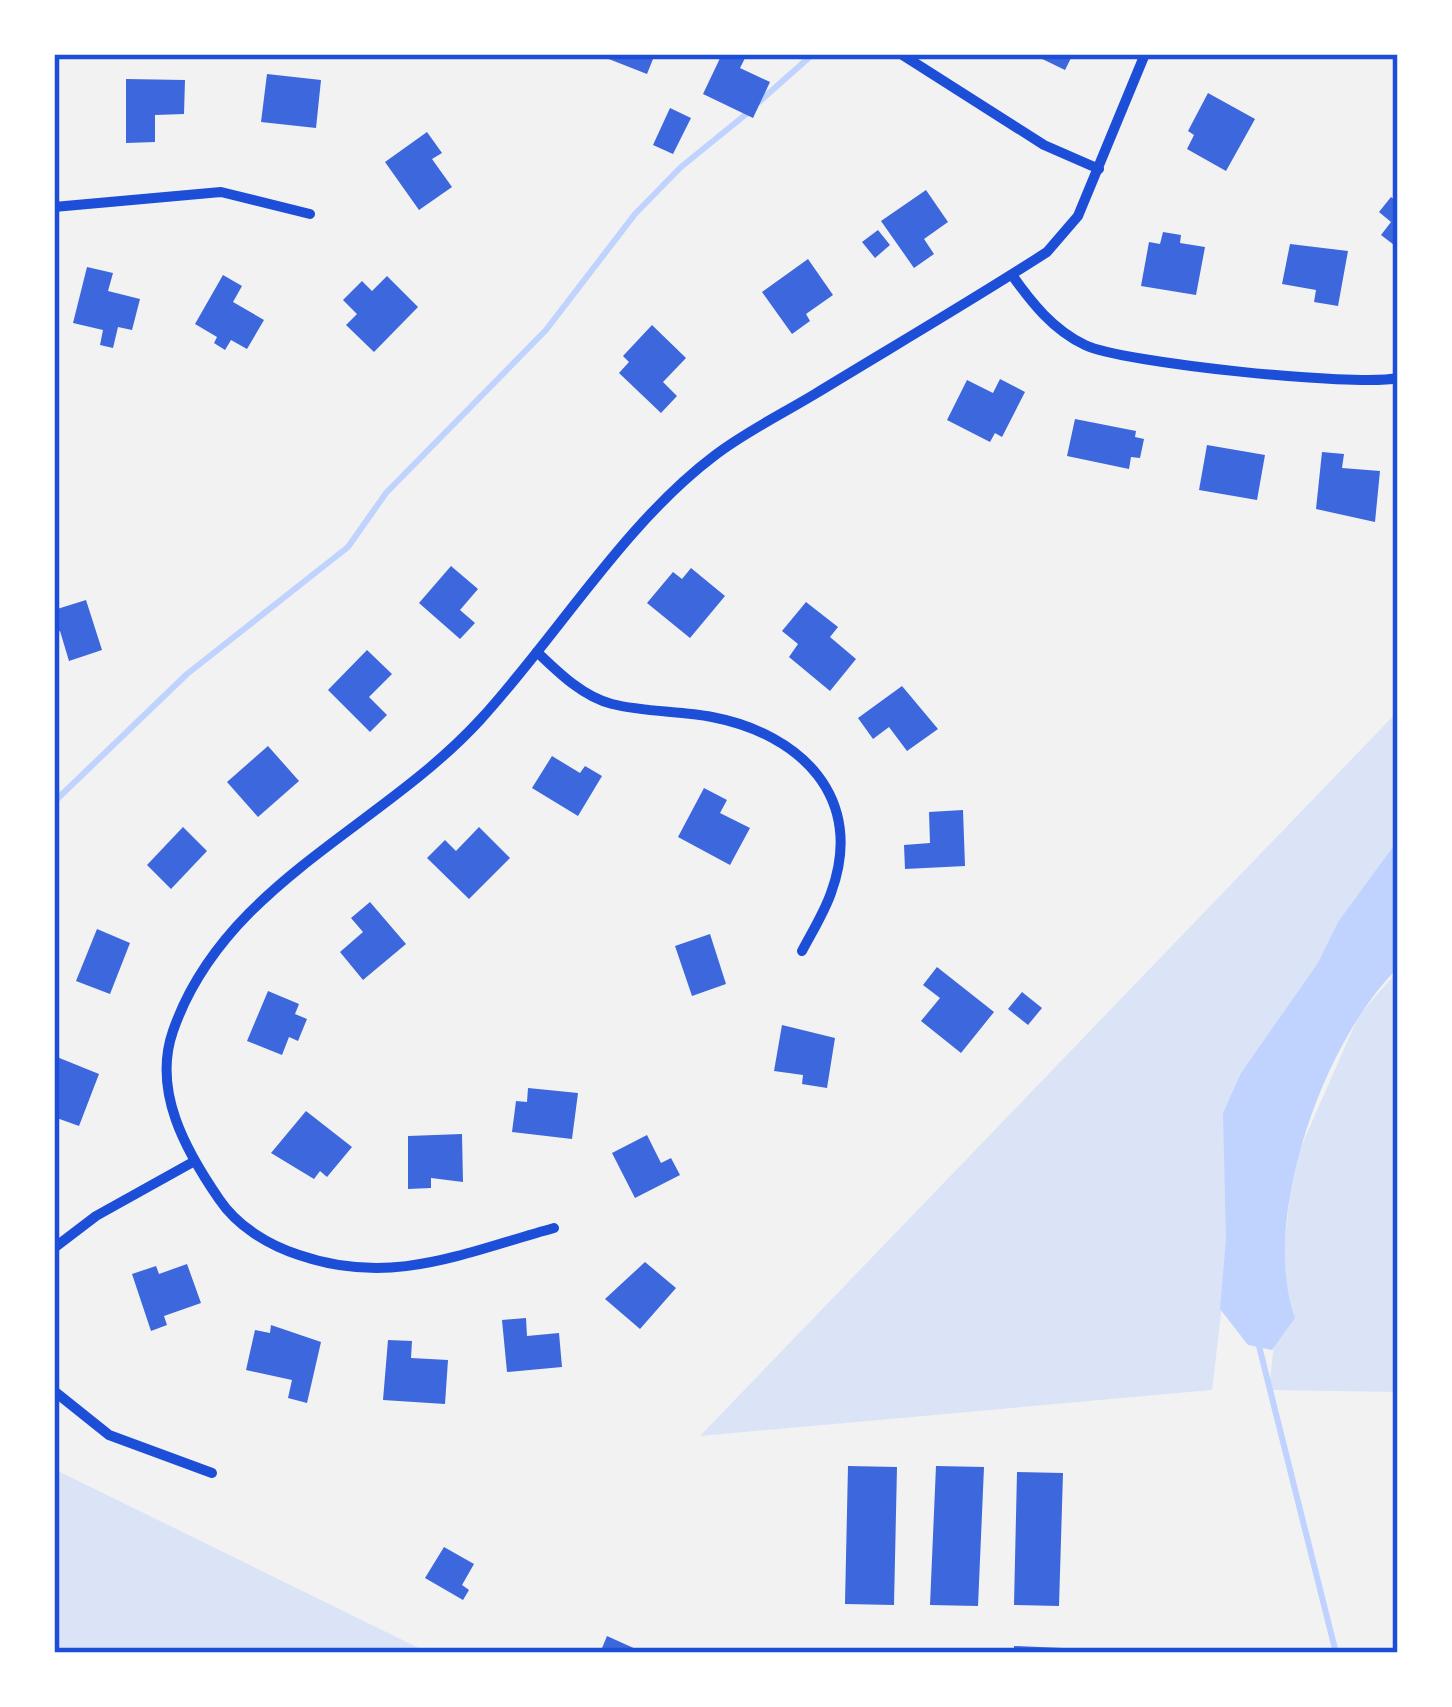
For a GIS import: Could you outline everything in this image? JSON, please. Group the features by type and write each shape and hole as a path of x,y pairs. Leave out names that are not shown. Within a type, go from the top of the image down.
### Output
{"street":[{"path":"901,54 1044,145 1099,169"},
{"path":"554,1228 408,1268 344,1270 272,1246 227,1212 194,1162 164,1073 171,1034 200,970 252,905 368,817 477,723 665,500 715,455 1012,275 1062,236 1099,169 1145,54"},
{"path":"54,207 220,192 310,214"},
{"path":"1012,275 1032,303 1088,347 1289,377 1398,378"},
{"path":"537,652 559,674 609,704 712,717 762,730 781,738 813,767 841,826 840,857 831,893 802,951"},
{"path":"54,1248 95,1216 194,1162"},
{"path":"54,1391 109,1435 212,1473"}],"shaded area":[{"path":"1398,711 1398,887 1244,1122 1212,1390 700,1436"},
{"path":"1398,971 1398,1392 1269,1390 1293,1165 1359,1015"},
{"path":"54,1469 429,1653 54,1653"}],"water":[{"path":"1398,840 1398,968 1346,1038 1324,1083 1293,1182 1286,1277 1295,1318 1272,1350 1248,1345 1220,1309 1226,1239 1223,1113 1241,1073 1318,963 1338,922"}],"building":[{"path":"596,54 655,54 647,74"},
{"path":"722,54 747,54 740,68 770,82 753,118 703,94"},
{"path":"1032,54 1073,54 1065,70"},
{"path":"267,74 321,80 316,128 261,122"},
{"path":"126,79 185,80 184,114 155,115 155,142 126,143"},
{"path":"1208,93 1255,119 1226,171 1187,149 1194,135 1188,131"},
{"path":"670,108 691,118 673,154 653,145"},
{"path":"427,132 442,153 432,159 452,187 419,210 385,162"},
{"path":"926,190 948,222 924,239 934,254 914,268 881,221"},
{"path":"1391,197 1398,202 1398,248 1381,235 1391,222 1379,212"},
{"path":"878,230 890,245 875,258 862,242"},
{"path":"1163,232 1181,235 1180,243 1205,247 1196,295 1141,286 1149,242 1160,244"},
{"path":"1290,244 1348,251 1338,306 1314,302 1316,290 1282,284"},
{"path":"808,259 833,295 806,314 810,321 792,334 762,292"},
{"path":"87,267 113,273 108,291 140,299 132,330 118,327 113,348 100,345 103,330 73,323"},
{"path":"223,275 242,286 233,302 264,320 247,349 231,340 225,350 214,343 217,337 195,324"},
{"path":"387,276 418,307 374,352 346,325 357,314 343,300 362,281 372,291"},
{"path":"652,325 686,358 663,382 677,396 661,413 619,373 629,362 623,356"},
{"path":"1000,379 1025,392 1002,437 995,433 990,442 947,420 967,380 993,393"},
{"path":"1075,419 1136,431 1135,437 1144,439 1140,458 1131,457 1129,469 1067,456"},
{"path":"1207,445 1265,455 1257,500 1199,490"},
{"path":"1322,452 1344,454 1342,468 1380,471 1375,522 1316,509"},
{"path":"451,566 478,589 460,610 475,623 460,639 419,603"},
{"path":"691,568 725,596 690,638 647,603 673,572 682,579"},
{"path":"86,600 102,650 69,661 60,631 54,633 54,610"},
{"path":"806,602 838,627 830,637 856,659 830,691 789,657 798,644 782,631"},
{"path":"367,650 392,674 369,697 387,715 370,732 328,690"},
{"path":"902,686 938,729 907,751 889,727 873,739 858,718"},
{"path":"268,746 299,781 258,817 227,782"},
{"path":"552,756 580,773 585,766 602,776 578,816 532,788"},
{"path":"704,788 727,800 720,813 750,828 730,865 678,837"},
{"path":"963,810 965,866 905,869 904,845 930,843 929,812"},
{"path":"183,827 207,851 171,889 147,865"},
{"path":"479,827 510,858 469,899 427,858 445,840 456,851"},
{"path":"370,902 406,944 363,980 340,952 363,932 351,918"},
{"path":"97,929 130,943 110,994 76,981"},
{"path":"710,934 726,984 692,996 675,946"},
{"path":"937,967 994,1012 961,1053 921,1021 940,998 923,985"},
{"path":"268,991 299,1004 295,1014 307,1019 298,1041 289,1037 282,1055 247,1041"},
{"path":"1022,992 1042,1008 1028,1025 1008,1009"},
{"path":"782,1025 835,1038 827,1088 802,1084 803,1075 774,1071"},
{"path":"57,1057 99,1074 79,1126 54,1117"},
{"path":"528,1088 578,1093 572,1139 512,1132 516,1101 527,1102"},
{"path":"306,1111 352,1147 327,1177 320,1171 314,1179 271,1153"},
{"path":"462,1134 463,1182 431,1178 431,1188 408,1189 408,1136"},
{"path":"647,1135 661,1163 671,1158 680,1175 635,1198 612,1153"},
{"path":"645,1262 676,1288 640,1329 605,1299"},
{"path":"187,1264 201,1303 164,1316 167,1325 151,1331 132,1274 156,1266 159,1274"},
{"path":"526,1318 527,1336 559,1333 562,1367 507,1372 502,1320"},
{"path":"271,1325 321,1342 307,1403 288,1398 292,1380 246,1370 255,1330 270,1333"},
{"path":"388,1340 412,1341 411,1358 448,1360 445,1404 383,1400"},
{"path":"848,1466 897,1467 894,1605 845,1604"},
{"path":"936,1466 984,1467 978,1606 930,1605"},
{"path":"1017,1472 1063,1473 1059,1606 1014,1605"},
{"path":"444,1547 474,1564 462,1585 469,1590 463,1600 425,1578"},
{"path":"607,1636 638,1650 637,1653 600,1653"},
{"path":"1014,1646 1063,1648 1063,1653 1014,1653"}],"waterway":[{"path":"759,102 813,54"},
{"path":"54,802 187,674 348,547 386,493 546,330 635,214 681,167 750,111"},
{"path":"1258,1342 1336,1653"}]}
